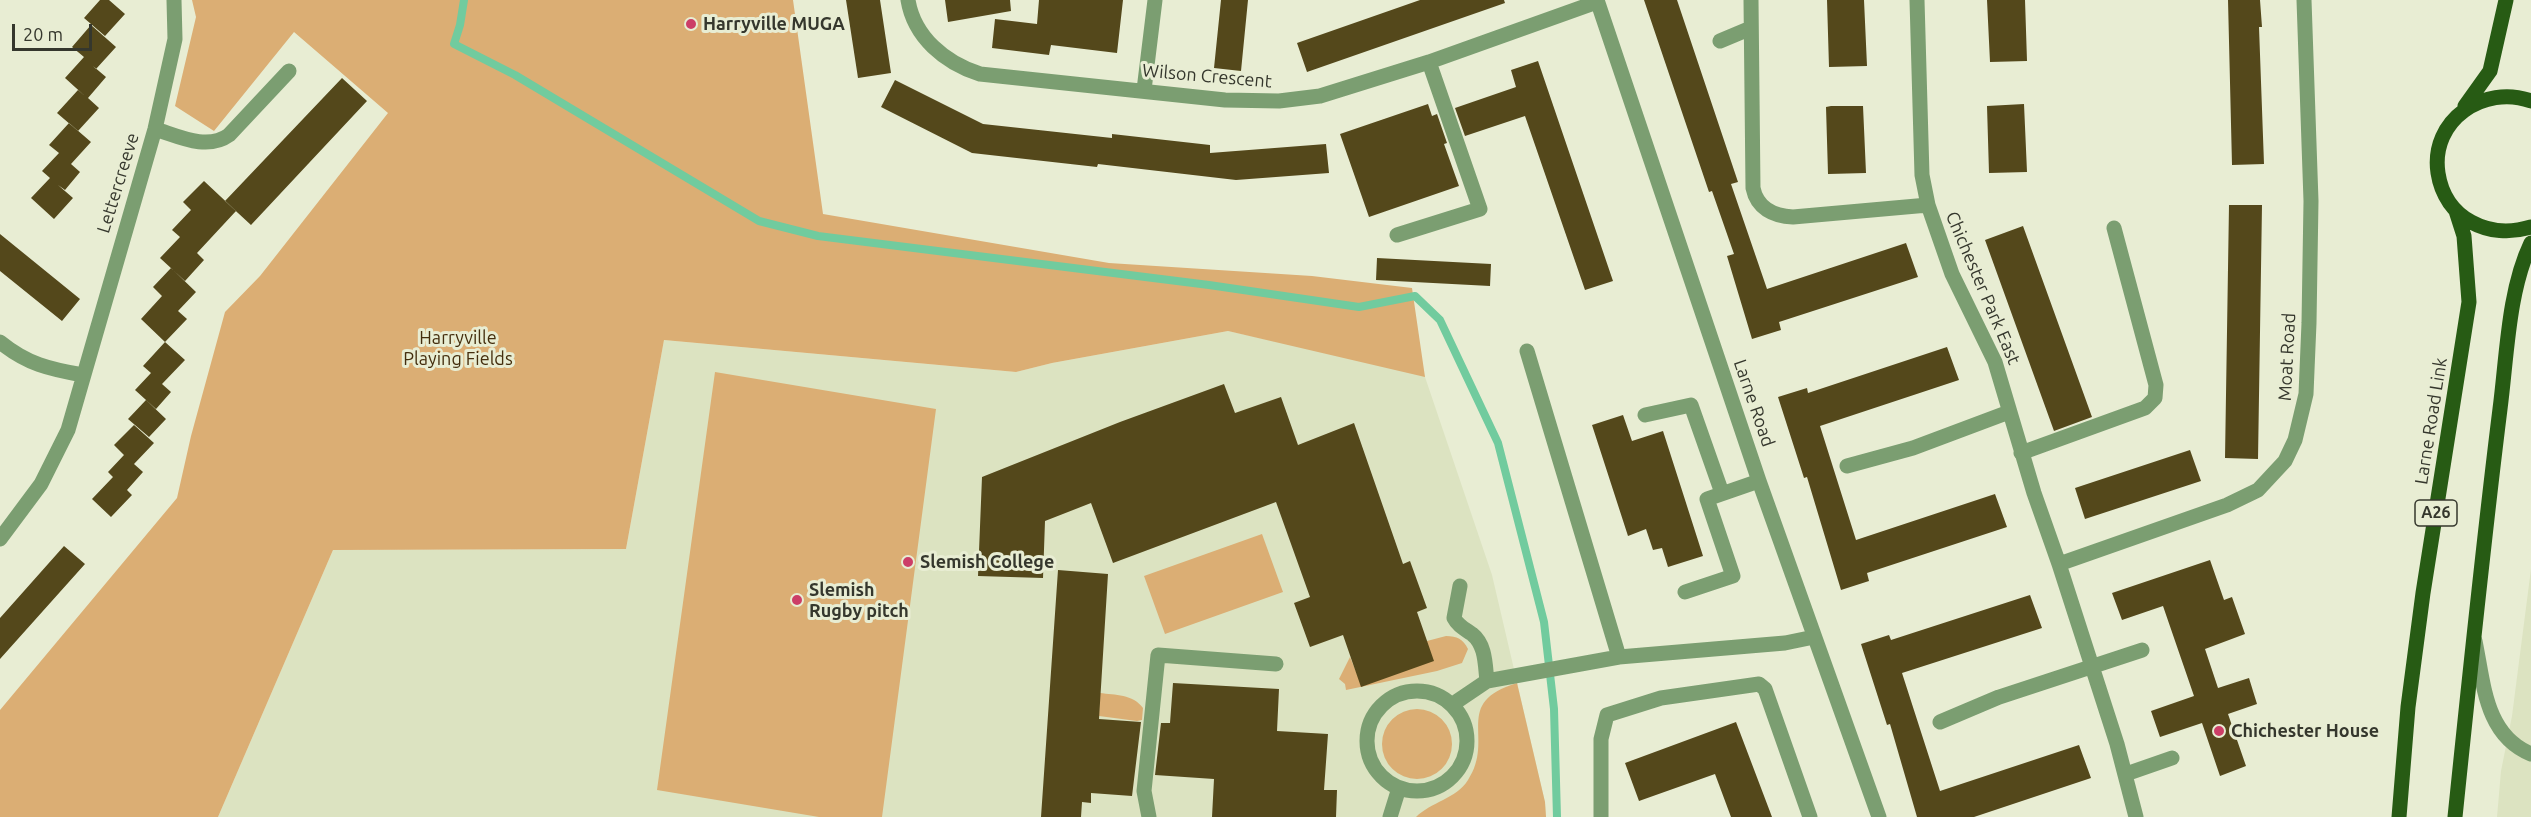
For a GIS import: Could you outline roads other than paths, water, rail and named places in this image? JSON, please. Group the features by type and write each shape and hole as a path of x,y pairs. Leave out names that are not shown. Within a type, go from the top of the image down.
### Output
{"main road":[{"name":"A26","path":"2506,0 2490,71 2446,130 2439,150 2438,172 2444,193 2456,211 2474,224 2494,232 2517,232 2531,227"},
{"name":"A26","path":"2460,113 2477,101 2497,96 2518,96 2531,101"},
{"name":"Larne Road Link","path":"2399,817 2408,707 2423,593 2469,302 2464,236 2456,211"},
{"path":"2455,817 2485,525 2512,315 2521,266 2531,243"}],"street":[{"name":"Lettercreeve","path":"0,539 31,499 53,463 68,430 155,129 175,39 174,0"},
{"name":"Wilson Crescent","path":"908,0 916,26 926,39 945,57 970,71 980,74 1225,100 1297,100 1330,94 1429,62 1597,1"},
{"path":"1144,90 1155,0"},
{"path":"1751,0 1753,188 1756,199 1762,207 1777,215 1793,218 1928,205"},
{"name":"Chichester Park East","path":"1917,0 1922,175 1928,205 1952,274 1995,362 2021,453 2060,564 2126,774 2136,817"},
{"name":"Moat Road","path":"2060,564 2251,494 2271,479 2285,461 2295,440 2306,394 2309,323 2311,201 2304,0"},
{"name":"Larne Road","path":"1597,1 1759,481 1879,817"},
{"path":"1720,41 1751,28"},
{"path":"1397,235 1480,209 1429,62"},
{"path":"155,129 196,141 218,141 229,135 289,71"},
{"path":"2021,453 2145,408 2155,398 2156,385 2115,228"},
{"path":"0,342 28,362 83,375"},
{"path":"1527,351 1619,657"},
{"path":"1645,415 1691,405 1722,493"},
{"path":"1847,466 1913,448 2009,412"},
{"path":"1685,592 1732,576 1707,499 1759,481"},
{"path":"1460,586 1454,618 1458,624 1475,636 1482,646 1487,681"},
{"path":"2474,635 2490,714 2505,737 2518,748 2531,754"},
{"path":"1453,704 1487,681 1619,657 1794,643 1814,637"},
{"path":"1940,722 1999,697 2142,650"},
{"path":"1149,817 1144,791 1158,655 1276,664"},
{"path":"1601,817 1601,739 1607,716 1661,698 1759,684 1765,689 1810,817"},
{"path":"1424,690 1439,695 1453,704 1463,718 1468,735 1467,752 1460,769 1449,781 1433,789 1416,792 1399,788 1385,780 1374,768 1368,753 1367,736 1375,714 1392,697 1407,691 1424,690"},
{"path":"2126,774 2172,758"},
{"path":"1390,817 1399,788"}],"waterway":[{"path":"464,0 454,44 515,75 759,221 818,236 1209,285 1359,307 1415,296 1440,320 1498,443 1544,622 1554,709 1557,817"}],"place":[{"name":"Harryville MUGA","path":"691,24"},
{"name":"Slemish College","path":"908,562"},
{"name":"Slemish Rugby pitch","path":"797,600"},
{"name":"Chichester House","path":"2219,731"}],"park label":[{"name":"Harryville Playing Fields","path":"458,348"}]}
